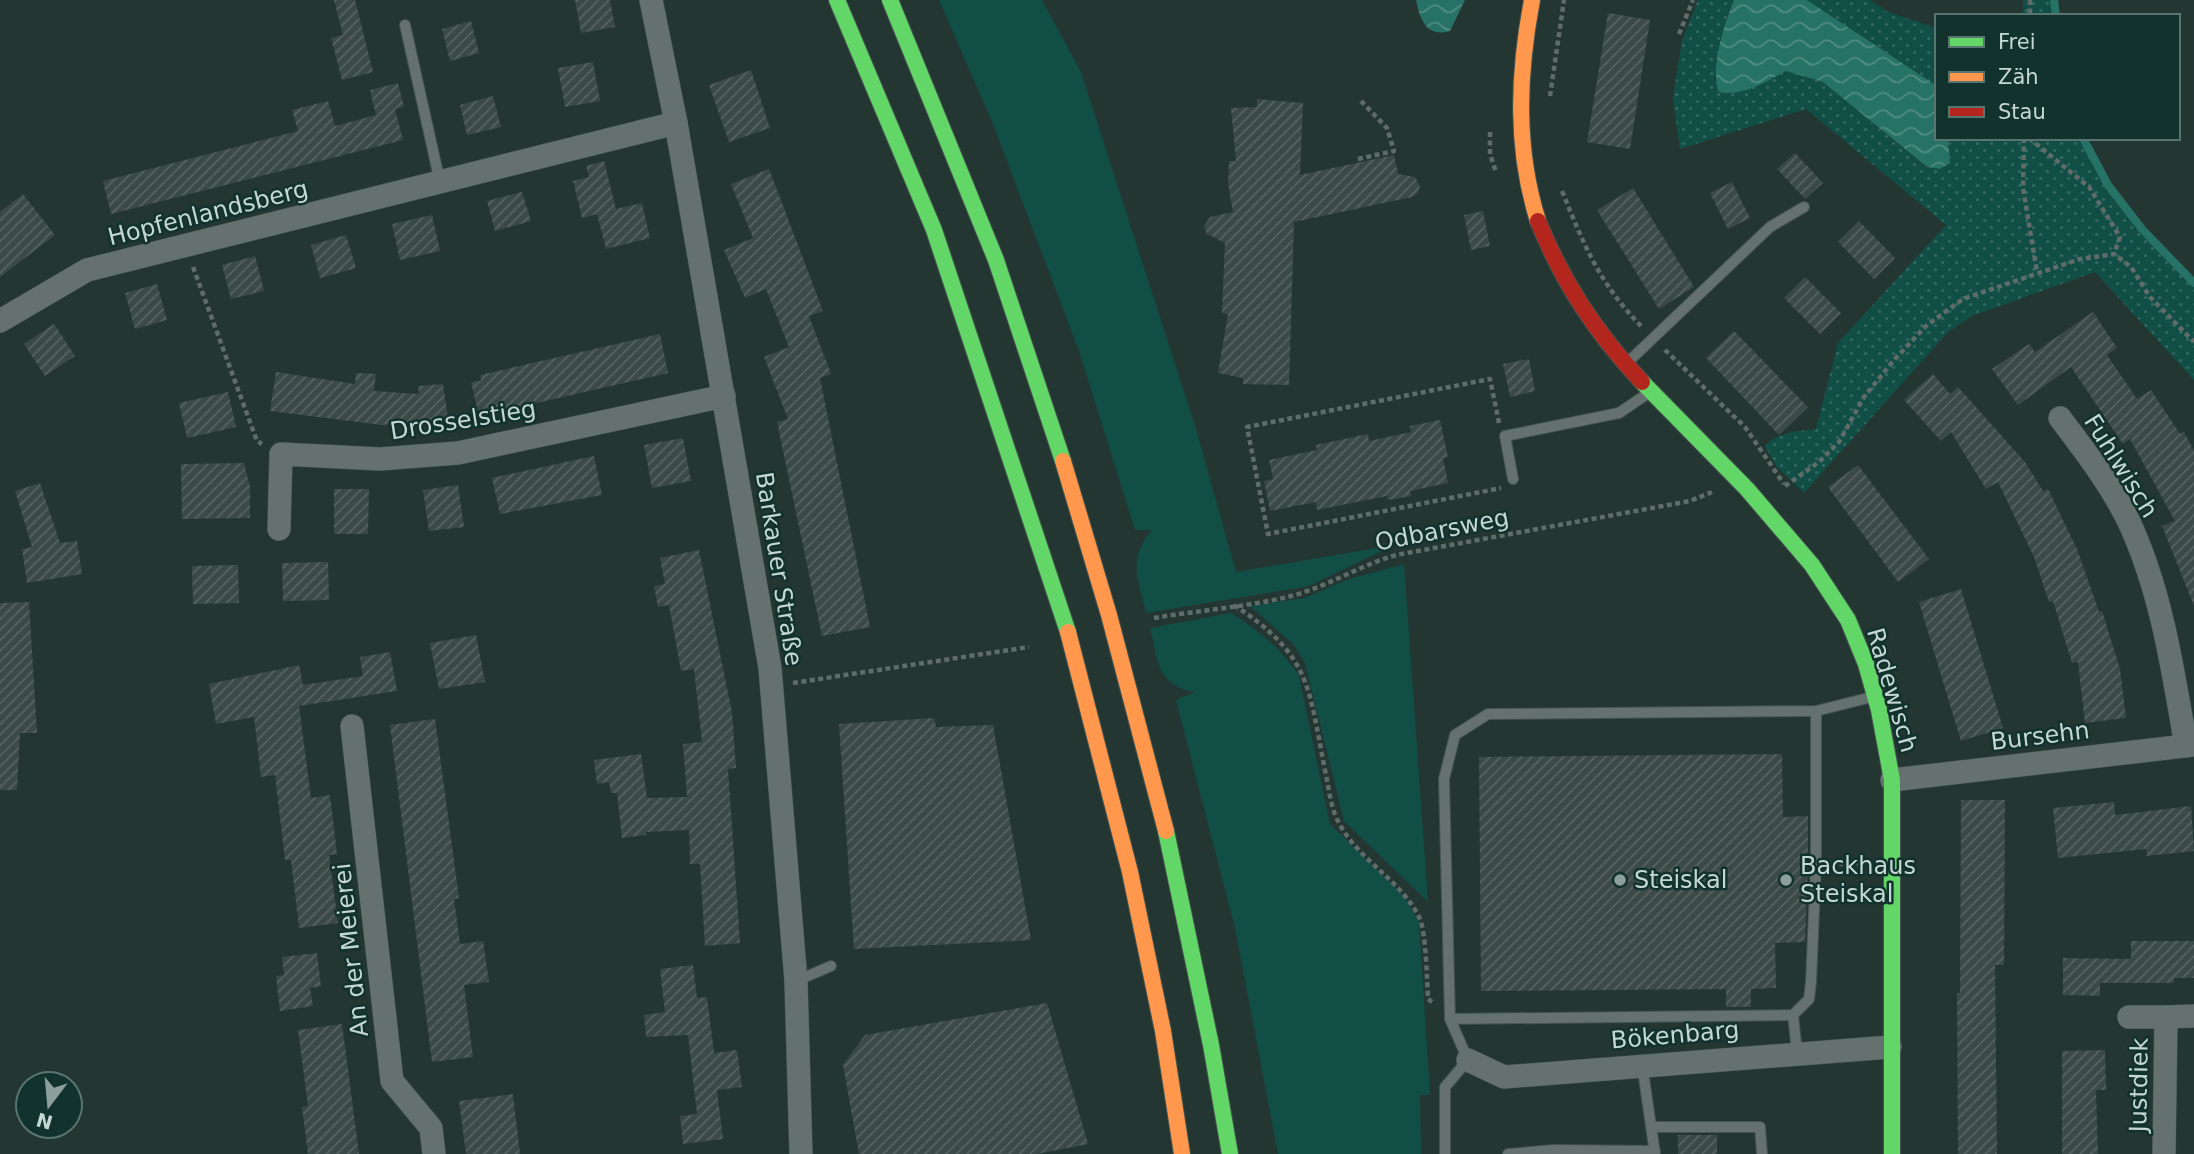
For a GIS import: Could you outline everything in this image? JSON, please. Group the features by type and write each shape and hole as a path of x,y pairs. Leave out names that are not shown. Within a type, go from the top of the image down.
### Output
{"main road":[{"path":"837,0 934,230 1066,626 1129,872 1163,1031 1182,1154"},
{"path":"890,0 965,180 1009,297 1068,475 1172,851 1212,1045 1230,1154"},
{"name":"Radewisch","path":"1532,0 1521,65 1520,97 1529,191 1558,272 1583,312 1626,364 1734,473 1810,561 1836,598 1854,632 1875,696 1892,780 1892,1154"}],"street":[{"name":"Barkauer Straße","path":"651,0 676,123 772,687 796,981 801,1154"},
{"name":"Hopfenlandsberg","path":"0,321 87,270 676,123"},
{"name":"Drosselstieg","path":"279,529 281,454 380,459 458,453 724,396"},
{"name":"Fuhlwisch","path":"2060,418 2098,469 2130,523 2153,585 2190,745"},
{"name":"An der Meierei","path":"352,726 392,1080 431,1128 434,1154"},
{"name":"Bursehn","path":"1892,780 2190,745"},
{"name":"Justdiek","path":"2129,1017 2194,1016"},
{"name":"Justdiek","path":"2164,1154 2166,1017"},
{"name":"Bökenbarg","path":"1468,1060 1504,1077 1797,1052 1890,1047"}],"lane":[{"path":"405,25 440,182"},
{"path":"1626,364 1770,228 1804,207"},
{"path":"1513,478 1504,436 1619,413 1651,390"},
{"path":"1445,1154 1445,1087 1468,1060 1450,1019 1444,779 1455,734 1488,714 1816,710 1875,696"},
{"path":"1450,1019 1793,1015 1809,999 1811,982 1816,864 1816,710"},
{"path":"796,981 831,966"},
{"path":"1793,1015 1797,1052"},
{"path":"1508,1154 1655,1152 1653,1127 1644,1095 1643,1064"},
{"path":"1653,1127 1760,1128 1762,1154"}],"path":[{"path":"1679,34 1693,0"},
{"path":"1357,159 1394,150 1387,128 1361,101"},
{"path":"1490,129 1490,154 1497,174"},
{"path":"2026,140 2023,188 2036,272"},
{"path":"2029,140 2089,187 2120,237 2114,254"},
{"path":"184,246 257,441"},
{"path":"1785,486 1819,462 1839,442 1864,397 1926,326 1963,299 2036,272 2080,258 2114,254 2131,267 2150,297 2194,342"},
{"path":"1504,436 1497,419 1490,379 1247,427 1268,534 1511,486 1513,478"},
{"name":"Odbarsweg","path":"1154,618 1316,588 1367,563 1396,555 1690,501 1712,493 1734,473"},
{"path":"1703,483 1721,503"},
{"path":"1233,605 1272,632 1301,668 1311,699 1339,822 1350,842 1399,889 1421,920 1428,999 1450,1019"},
{"path":"772,687 1029,647"},
{"path":"1816,864 1868,863"}],"shaded area":[{"path":"939,0 1042,0 1081,72 1196,429 1236,572 1394,545 1309,586 1146,613 1138,579 1137,560 1144,540 1152,530 1135,530 1080,354 993,124"},
{"path":"1698,0 1734,0 1727,16 1714,81 1754,87 1786,71 1823,82 1926,167 1940,169 1950,163 1948,140 2084,140 2108,185 2142,229 2194,283 2194,380 2095,272 1972,316 1948,332 1804,493 1776,466 1765,446 1782,435 1816,429 1838,343 1946,225 1806,109 1680,149 1673,98 1682,40"},
{"path":"1807,0 1870,0 1888,12 1935,27 1935,85"},
{"path":"2023,0 2054,0 2056,14 2023,14"},
{"path":"1404,564 1428,902 1344,821 1305,663 1293,644 1250,606 1305,598 1346,580"},
{"path":"1231,613 1269,641 1299,676 1330,824 1404,896 1419,922 1430,1095 1420,1095 1421,1154 1278,1154 1235,928 1176,700 1195,692 1182,689 1166,678 1158,661 1150,628"}],"water":[{"path":"1416,0 1465,0 1450,31 1435,32 1422,20"},
{"path":"1734,0 1807,0 1935,85 1935,140 1948,140 1950,163 1940,169 1927,167 1823,82 1786,71 1745,90 1719,92 1716,72 1723,33"}],"building":[{"path":"334,0 355,0 373,72 342,80 331,38 343,35"},
{"path":"575,0 610,0 615,27 581,33"},
{"path":"1608,13 1650,20 1630,149 1587,142"},
{"path":"471,21 479,53 450,61 442,29"},
{"path":"593,62 600,101 565,107 558,68"},
{"path":"751,70 770,128 729,142 709,85"},
{"path":"398,83 404,107 395,109 403,140 111,214 103,181 298,131 292,110 328,101 335,126 376,115 370,90"},
{"path":"493,96 501,127 467,135 460,105"},
{"path":"1257,99 1303,103 1300,175 1394,155 1398,174 1415,177 1420,186 1418,193 1412,197 1294,222 1289,385 1243,384 1243,378 1218,373 1228,314 1222,313 1225,243 1207,234 1204,226 1210,217 1233,212 1228,184 1229,161 1236,161 1231,108 1257,107"},
{"path":"1795,153 1823,183 1805,199 1777,169"},
{"path":"604,161 616,209 642,203 650,238 606,249 597,214 582,218 573,181 589,177 586,166"},
{"path":"769,169 823,311 809,316 831,374 820,378 870,627 822,636 777,422 788,419 764,357 789,347 766,289 745,298 724,250 753,238 731,184"},
{"path":"1732,182 1750,218 1728,229 1710,193"},
{"path":"1633,188 1694,287 1659,309 1597,210"},
{"path":"522,192 531,221 495,231 487,201"},
{"path":"23,194 55,235 0,277 0,212"},
{"path":"1483,211 1490,246 1471,250 1464,215"},
{"path":"432,215 440,251 400,260 392,224"},
{"path":"1859,221 1895,258 1874,279 1838,242"},
{"path":"346,235 356,268 320,278 311,245"},
{"path":"255,256 264,291 231,299 222,265"},
{"path":"1805,277 1841,313 1820,334 1784,298"},
{"path":"157,284 167,320 135,329 125,293"},
{"path":"2093,312 2117,348 2107,355 2137,399 2151,390 2180,434 2184,432 2194,451 2194,606 2162,526 2175,521 2130,439 2123,444 2071,367 2018,405 1992,369 2029,344 2035,352"},
{"path":"54,324 75,356 45,376 24,344"},
{"path":"1734,331 1808,407 1779,435 1706,358"},
{"path":"660,334 668,373 479,416 471,382 481,381 480,375"},
{"path":"1529,359 1535,391 1510,397 1503,364"},
{"path":"276,372 355,384 356,373 376,374 374,391 419,394 418,386 443,384 448,419 382,425 270,411"},
{"path":"1933,374 1950,394 1958,387 2025,462 2043,491 2048,489 2077,549 2099,612 2102,611 2120,669 2126,718 2085,723 2078,662 2072,663 2053,601 2049,602 2034,557 1998,482 1986,489 1951,432 1941,441 1904,400"},
{"path":"228,392 236,427 187,438 179,403"},
{"path":"1440,420 1448,457 1443,458 1448,483 1410,491 1411,496 1388,500 1387,496 1317,510 1316,502 1270,511 1264,481 1273,479 1269,460 1317,450 1316,445 1368,434 1369,441 1411,432 1410,426"},
{"path":"683,438 691,481 652,488 644,445"},
{"path":"594,456 602,495 500,514 492,478"},
{"path":"244,463 250,487 250,518 182,519 181,464"},
{"path":"1858,465 1929,559 1898,582 1828,487"},
{"path":"40,483 60,543 77,541 82,574 27,583 22,549 32,547 15,491"},
{"path":"458,485 464,527 429,531 423,490"},
{"path":"334,489 369,489 368,534 334,534"},
{"path":"699,550 732,713 736,768 728,769 740,943 705,946 700,864 690,864 689,830 646,832 646,835 622,838 617,793 611,793 609,782 597,784 594,760 641,754 647,798 687,797 683,744 702,742 694,669 681,671 669,605 658,607 654,586 665,584 660,558"},
{"path":"328,562 329,600 283,601 282,563"},
{"path":"238,565 239,603 193,604 192,566"},
{"path":"1961,589 2003,728 1961,741 1919,602"},
{"path":"29,602 37,733 20,733 17,790 0,790 0,603"},
{"path":"476,635 485,682 439,689 430,643"},
{"path":"390,652 397,691 299,706 311,798 330,795 337,854 329,855 338,923 299,928 291,860 285,860 275,775 261,777 254,717 216,724 209,684 299,665 303,685 363,676 360,657"},
{"path":"934,718 936,727 993,725 1031,940 854,949 839,724"},
{"path":"435,719 459,898 454,899 460,944 483,941 489,982 464,985 473,1057 432,1062 390,725"},
{"name":"Steiskal","path":"1782,754 1783,817 1808,816 1808,864 1805,942 1775,943 1776,988 1751,989 1751,1007 1726,1007 1726,989 1481,991 1479,757"},
{"path":"1961,800 2005,800 2004,965 1995,965 1997,1154 1958,1154 1957,993 1960,993"},
{"path":"2114,802 2115,815 2191,806 2194,851 2147,856 2146,849 2058,858 2053,808"},
{"path":"2131,941 2194,941 2194,978 2174,978 2174,983 2100,983 2100,996 2063,995 2063,958 2131,959"},
{"path":"317,953 321,986 310,988 313,1006 280,1011 276,976 284,975 282,957"},
{"path":"693,965 697,998 707,997 714,1053 737,1050 742,1087 717,1090 723,1139 683,1144 680,1116 697,1114 688,1035 646,1037 644,1015 665,1012 660,969"},
{"path":"1047,1003 1088,1144 1037,1154 859,1154 843,1065 865,1035"},
{"path":"342,1024 359,1154 308,1154 302,1107 308,1106 298,1030"},
{"path":"2105,1050 2106,1090 2096,1090 2098,1154 2062,1154 2062,1051"},
{"path":"513,1094 520,1154 466,1154 459,1101"},
{"path":"1678,1135 1717,1135 1717,1154 1678,1154"}],"waterway":[{"path":"2054,0 2056,14"},
{"path":"2084,140 2108,185 2142,229 2194,283"}],"traffic: fast":[{"path":"837,0 934,230 1068,632"},
{"path":"890,0 996,260 1063,461"},
{"path":"1642,382 1747,489 1812,565 1848,620 1866,664 1879,710 1892,780 1892,1154"},
{"path":"1166,831 1211,1045 1230,1154"}],"traffic: slow":[{"path":"1532,0 1524,55 1521,111 1525,166 1538,221"},
{"path":"1063,461 1109,615 1166,831"},
{"path":"1068,632 1130,872 1163,1031 1182,1154"}],"traffic: jam":[{"path":"1538,221 1558,265 1582,306 1595,326 1642,382"}],"place":[{"name":"Steiskal","path":"1620,880"},
{"name":"Backhaus Steiskal","path":"1786,880"}]}
